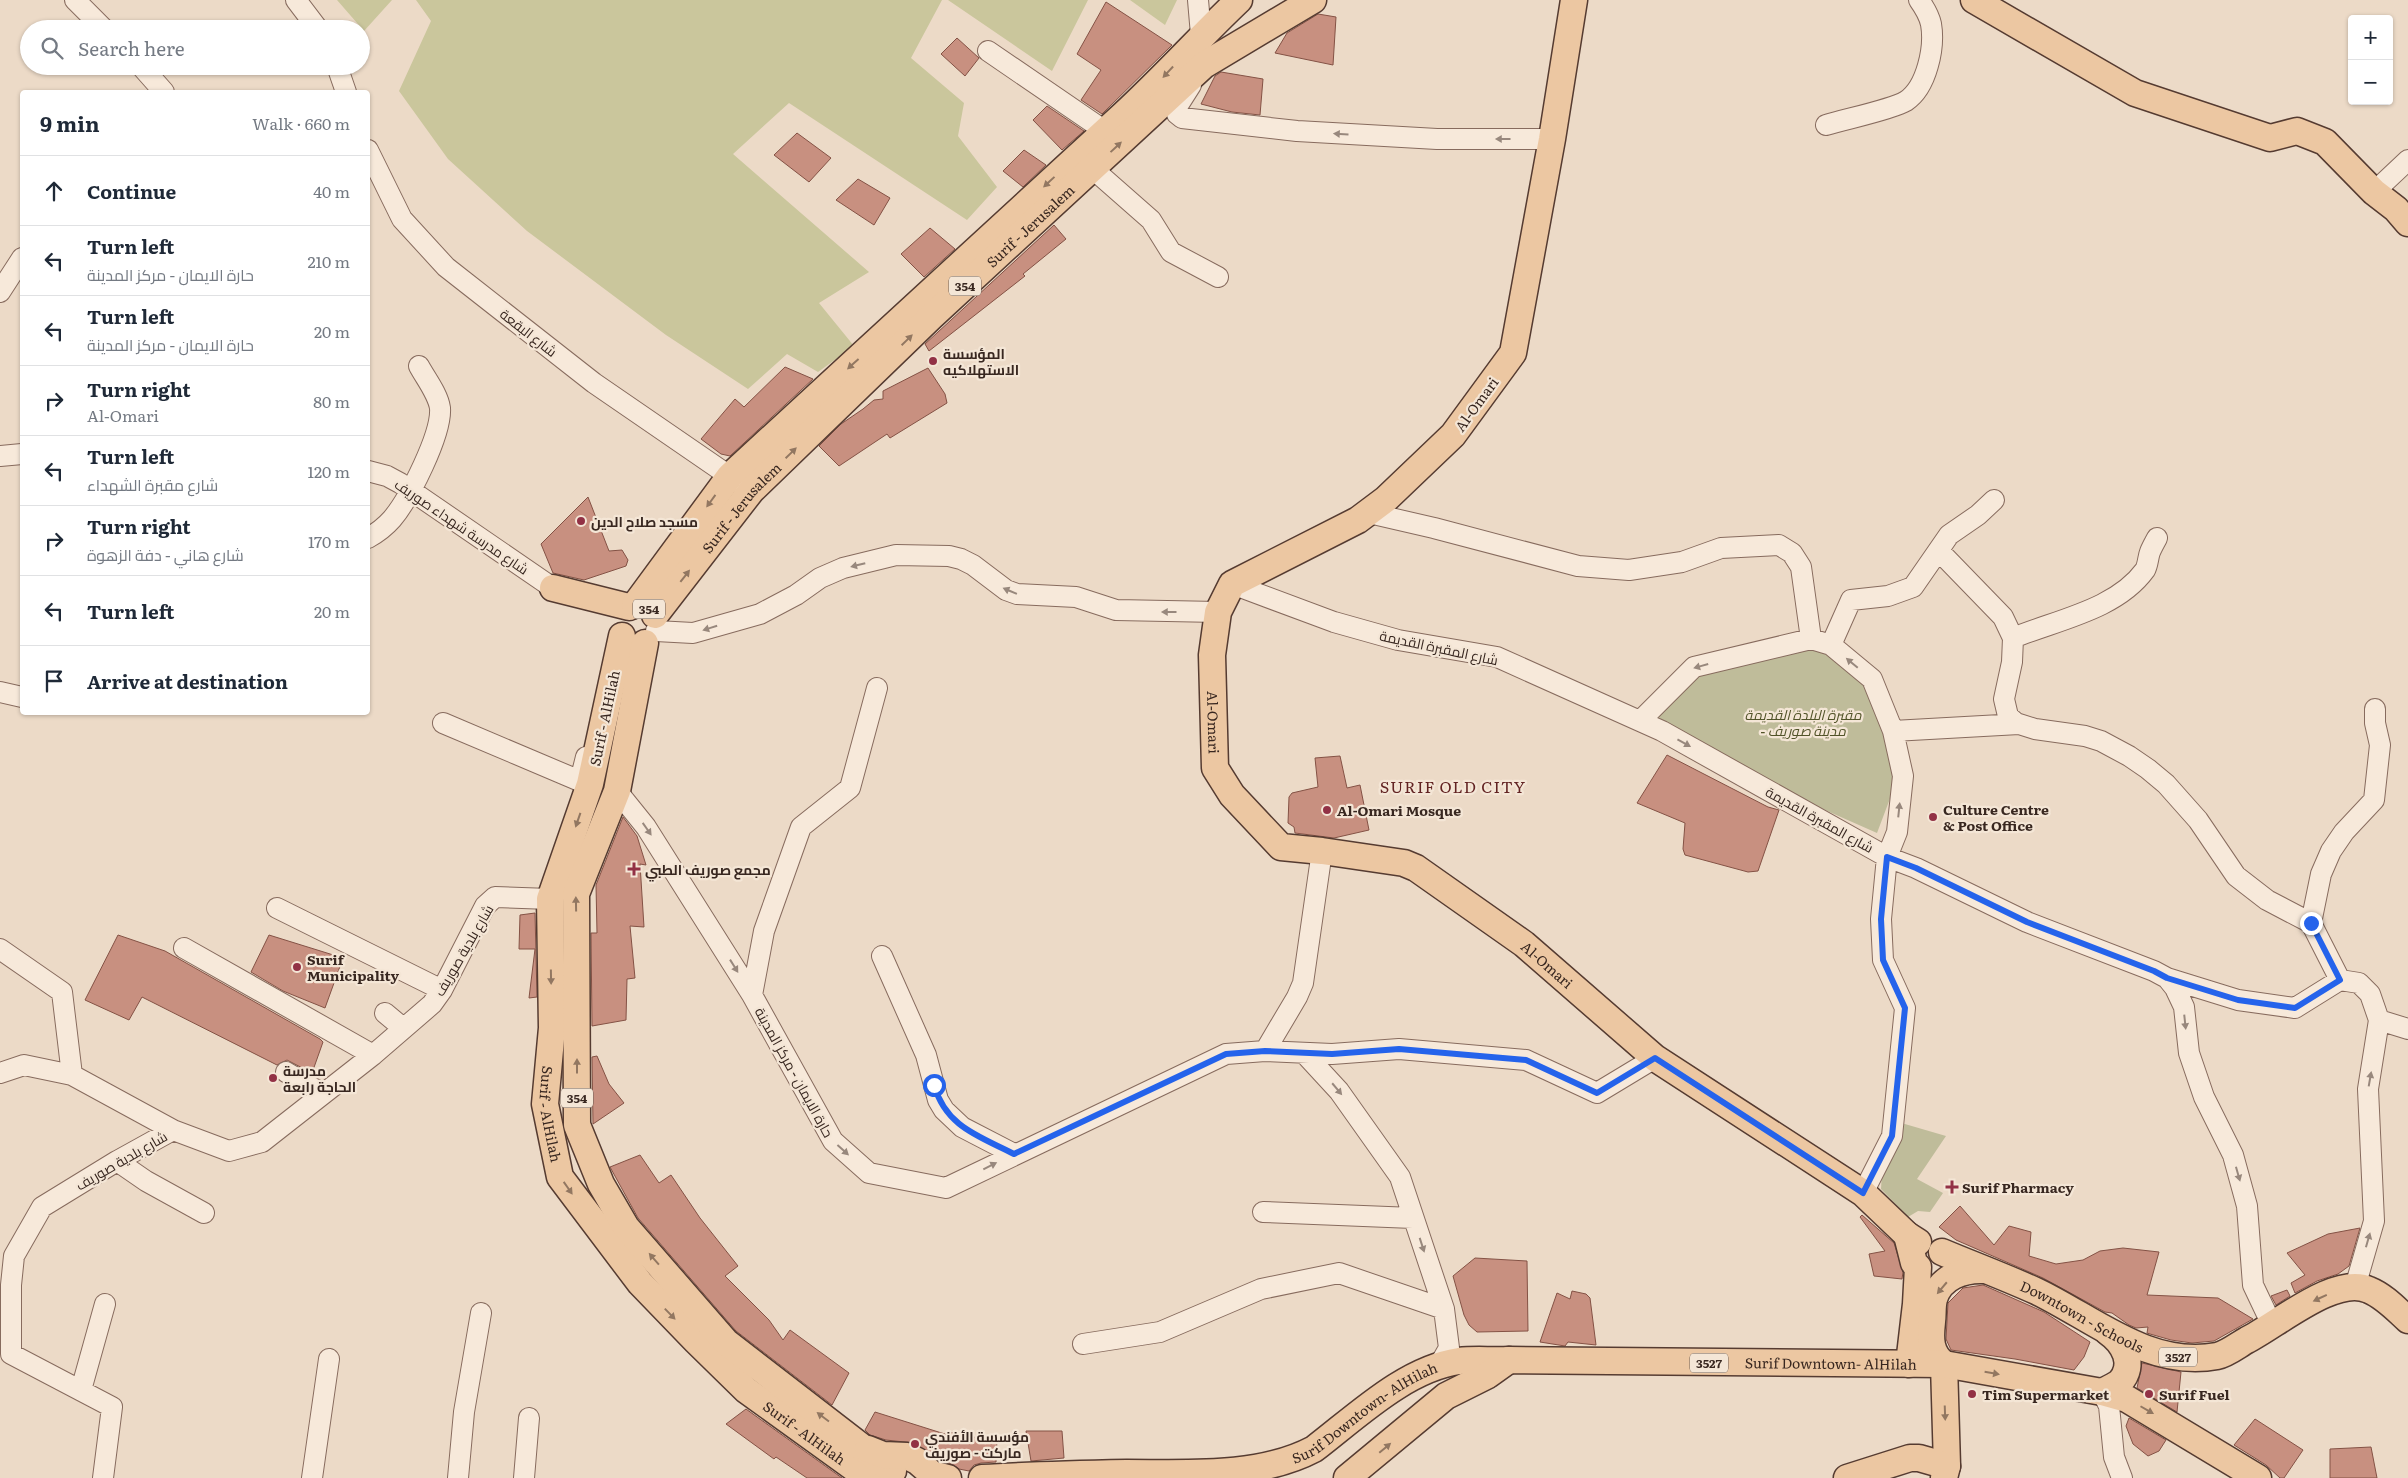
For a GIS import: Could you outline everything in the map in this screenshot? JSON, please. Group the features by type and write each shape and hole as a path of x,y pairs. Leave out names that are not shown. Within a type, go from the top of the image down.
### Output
{"main road":[{"name":"Surif - Jerusalem","path":"637,623 730,476 1105,132 1166,75 1200,36 1240,0"},
{"name":"Surif - Jerusalem","path":"637,623 752,491 932,316 1204,65 1313,0"},
{"name":"Al-Omari","path":"1574,0 1552,139 1513,353 1453,435 1368,513 1232,584 1218,612 1212,655 1215,768 1232,795 1281,847 1404,863 1416,868 1524,944 1655,1058 1863,1193 1920,1247"},
{"path":"1974,0 2135,93 2270,138 2297,132 2325,142 2374,192 2396,209 2408,223"},
{"path":"1200,36 1198,48 1204,53 1214,53 1231,48"},
{"path":"553,588 637,623"},
{"name":"Surif - AlHilah","path":"637,623 598,748 590,784 550,899 552,1028 545,1104 560,1177 640,1283 746,1390 880,1476"},
{"name":"Surif - AlHilah","path":"637,623 617,791 576,894 577,1125 600,1184 626,1227 726,1342 862,1446"},
{"path":"598,748 597,769 617,791"},
{"path":"1909,1364 1920,1247"},
{"name":"Downtown - Schools","path":"1920,1247 1984,1270 2037,1292 2105,1331 2155,1351 2177,1357 2218,1356 2313,1300 2342,1288 2355,1287"},
{"path":"1847,1478 1910,1458 1920,1458 1946,1472 1944,1364 1934,1355 1932,1344 1934,1300 1940,1288 1955,1275 1969,1270 1984,1270"},
{"path":"2355,1287 2368,1289 2408,1320"},
{"name":"3527","path":"2102,1392 2120,1382 2127,1367 2122,1345 2117,1338 2105,1331"},
{"name":"Surif Downtown- AlHilah","path":"1346,1478 1446,1396 1488,1375 1509,1360"},
{"name":"Surif Downtown- AlHilah","path":"982,1478 1235,1472 1266,1468 1300,1458 1400,1384 1431,1370 1461,1361 1944,1364"},
{"name":"3527","path":"1944,1364 2102,1392 2127,1399 2258,1478"},
{"path":"862,1446 883,1455 892,1454 912,1458 932,1474 948,1478"},
{"name":"354","path":"862,1446 880,1476"}],"street":[{"path":"75,0 95,20"},
{"path":"296,0 311,20"},
{"path":"1198,0 1200,36"},
{"path":"1826,125 1899,104 1915,92 1928,64 1932,36 1928,13 1919,0"},
{"path":"988,51 1105,132"},
{"path":"1204,65 1177,107 1177,114 1182,118 1297,131 1381,136 1437,139 1552,139"},
{"path":"148,75 162,90"},
{"path":"340,75 345,90"},
{"name":"شارع البقعة","path":"370,154 402,219 446,267 594,383 752,491"},
{"path":"2374,192 2408,160"},
{"path":"1093,169 1152,220 1171,252 1218,277"},
{"path":"0,292 20,261"},
{"path":"370,537 384,528 394,517 410,490 435,439 440,411 436,397 420,366"},
{"path":"0,456 20,454"},
{"name":"شارع مدرسة شهداء صوريف","path":"370,472 386,476 410,490 553,588"},
{"path":"1831,645 1851,600 1888,596 1913,586 1949,535 1994,500"},
{"path":"1368,513 1434,528 1578,566 1628,570 1682,562 1721,548 1779,545 1792,553 1801,567 1811,639 1694,667 1640,722"},
{"path":"2012,638 2046,624 2080,616 2121,593 2146,569 2150,552 2157,538"},
{"path":"1939,551 2003,618 2012,638 2012,662 2004,705 2008,716 2019,724"},
{"path":"637,623 693,634 760,614 796,595 820,578 843,568 896,556 949,556 961,559 973,564 1006,590 1017,594 1076,597 1116,610 1218,612"},
{"name":"شارع المقبرة القديمة","path":"1232,584 1334,622 1398,640 1497,657 1662,731 1887,857 1897,832 1903,776 1894,731 1872,679 1831,645 1811,639"},
{"path":"752,995 764,931 801,827 850,788 877,688"},
{"path":"0,692 20,697"},
{"path":"2311,923 2322,874 2331,851 2344,832 2374,800 2380,745 2375,723 2375,709"},
{"path":"443,724 580,781 589,746 598,748"},
{"path":"1894,731 2019,724 2056,733 2085,736 2101,741 2129,756 2166,784 2183,802 2202,825 2236,876 2267,900 2311,923 2340,980"},
{"name":"حارة الايمان - مركز المدينة","path":"617,791 646,827 752,995 833,1141 868,1173 946,1188 1226,1054 1265,1051 1332,1054 1399,1049 1526,1060 1597,1093 1655,1058"},
{"path":"1265,1051 1297,997 1303,983 1322,851"},
{"path":"1863,1193 1892,1136 1905,1008 1883,960 1881,919 1887,857 1916,868 2027,922 2154,971 2167,978 2238,1000 2295,1008 2340,980 2359,983 2370,994 2379,1020 2368,1089 2374,1221 2355,1287"},
{"name":"شارع بلدية صوريف","path":"103,1478 112,1407 5,1353 14,1256 42,1207 117,1161 173,1130 229,1151 262,1142 373,1055 432,1004 442,990 485,906 495,897 550,899"},
{"path":"277,908 442,990"},
{"path":"184,948 373,1055"},
{"path":"0,949 62,992 72,1075"},
{"path":"882,956 926,1055 938,1100 944,1110 962,1127 1014,1154"},
{"path":"2167,978 2175,988 2184,1007 2189,1053 2204,1097 2233,1154 2247,1206 2252,1285 2272,1325"},
{"path":"385,1013 403,1028"},
{"path":"2379,1020 2408,1029"},
{"path":"1304,1053 1339,1091 1400,1177 1444,1309 1449,1348 1441,1362 1431,1370"},
{"path":"0,1073 24,1065 72,1075 173,1130"},
{"path":"286,1072 323,1094"},
{"path":"117,1161 146,1181 204,1214"},
{"path":"1263,1212 1413,1218"},
{"path":"1083,1344 1165,1330 1261,1289 1339,1273 1444,1309"},
{"path":"81,1390 105,1304"},
{"path":"458,1478 464,1412 481,1314"},
{"path":"312,1478 329,1359"},
{"path":"2102,1392 2109,1406 2114,1457 2122,1478"},
{"path":"524,1478 529,1418"}],"shaded area":[{"path":"337,0 392,0 370,24 370,20 354,20"},
{"path":"416,0 942,0 911,58 964,103 958,136 997,187 967,220 789,103 733,154 869,272 819,303 854,346 818,372 787,354 748,389 666,335 527,231 448,159 399,91 431,21"},
{"path":"948,0 1088,0 1052,71"},
{"path":"1130,0 1177,0 1165,25"}],"green space":[{"name":"مقبرة البلدة القديمة - مدينة صوريف","path":"1820,647 1868,683 1881,714 1897,780 1877,833 1642,729 1696,673"},
{"path":"1898,1122 1946,1136 1917,1179 1943,1193 1930,1212 1918,1211 1908,1217 1881,1189 1882,1172"}],"building":[{"path":"1106,2 1172,45 1102,114 1081,100 1101,70 1077,54"},
{"path":"1318,14 1336,17 1333,65 1275,53 1287,33"},
{"path":"957,38 979,58 965,76 941,54"},
{"path":"1221,72 1263,79 1260,115 1232,112 1201,104 1215,76"},
{"path":"1047,106 1084,131 1062,150 1033,120"},
{"path":"797,133 831,158 809,182 774,155"},
{"path":"1024,150 1046,165 1023,187 1003,171"},
{"path":"858,179 890,198 874,225 836,200"},
{"path":"1054,225 1066,239 1023,274 1025,276 929,351 925,344"},
{"path":"930,228 955,249 924,277 901,254"},
{"path":"785,367 813,379 730,456 721,454 701,439 735,399 744,407"},
{"path":"928,368 945,394 947,403 890,438 887,434 839,466 819,446 841,424 874,400 883,399 883,391"},
{"name":"مسجد صلاح الدين","path":"588,497 609,551 622,550 628,560 626,566 584,580 553,573 541,544"},
{"path":"1667,755 1768,807 1779,810 1758,871 1748,872 1685,855 1683,849 1685,823 1637,803"},
{"name":"Al-Omari Mosque","path":"1340,756 1347,788 1360,785 1369,830 1334,838 1295,833 1294,827 1288,823 1289,797 1292,793 1318,787 1315,758"},
{"path":"623,817 637,836 646,865 640,864 644,927 630,926 635,978 627,979 626,1020 592,1026 591,933 597,933 596,885"},
{"path":"535,913 537,997 529,998 535,949 519,949 520,915"},
{"path":"118,935 165,951 320,1039 323,1042 312,1073 287,1060 277,1065 142,997 129,1020 85,1000"},
{"name":"Surif Municipality","path":"269,935 343,958 325,1008 283,991 251,972"},
{"path":"597,1056 609,1084 624,1103 593,1124 592,1057"},
{"path":"640,1155 659,1183 671,1175 700,1218 738,1266 725,1276 769,1320 783,1340 790,1330 849,1373 832,1405 736,1331 638,1218 610,1167"},
{"path":"1960,1206 1994,1245 2009,1226 2031,1232 2029,1256 2056,1264 2083,1260 2100,1251 2123,1248 2159,1252 2147,1295 2218,1298 2253,1319 2214,1341 2192,1343 2171,1340 2147,1333 2148,1327 2136,1328 2129,1325 2112,1313 2105,1312 2043,1278 1956,1240 1939,1227"},
{"path":"1862,1215 1894,1243 1903,1272 1902,1279 1874,1276 1869,1254 1885,1251 1860,1217"},
{"path":"2360,1228 2349,1266 2338,1274 2317,1281 2295,1293 2291,1283 2305,1275 2287,1253 2328,1234"},
{"path":"1475,1258 1527,1261 1528,1331 1477,1332 1469,1325 1464,1315 1453,1276"},
{"path":"1983,1285 2044,1312 2090,1342 2084,1357 2074,1370 1951,1350 1946,1339 1948,1303 1963,1288"},
{"path":"2287,1290 2290,1296 2276,1305 2271,1296"},
{"path":"1572,1291 1586,1294 1590,1298 1596,1345 1568,1342 1565,1346 1540,1342 1557,1293 1570,1299"},
{"path":"2142,1363 2181,1372 2177,1412 2137,1388"},
{"path":"746,1409 842,1478 807,1478 776,1457 774,1459 726,1424"},
{"path":"875,1412 948,1435 949,1432 983,1439 997,1439 996,1462 974,1465 969,1471 959,1469 952,1464 939,1460 914,1443 886,1440 870,1435 865,1430"},
{"path":"2129,1418 2166,1440 2159,1451 2148,1456 2133,1444 2126,1426"},
{"path":"2255,1419 2303,1450 2284,1478 2280,1478 2266,1465 2234,1445"},
{"path":"1026,1431 1062,1431 1064,1458 1031,1461"},
{"path":"2371,1447 2377,1478 2330,1478 2330,1449"}],"place":[{"name":"المؤسسة الاستهلاكيه","path":"933,361"},
{"name":"مسجد صلاح الدين","path":"581,521"},
{"name":"Al-Omari Mosque","path":"1327,810"},
{"name":"Culture Centre & Post Office","path":"1933,817"},
{"name":"مجمع صوريف الطبي","path":"634,869"},
{"name":"Surif Municipality","path":"297,967"},
{"name":"مدرسة الحاجة رابعة","path":"273,1078"},
{"name":"Surif Pharmacy","path":"1952,1187"},
{"name":"Tim Supermarket","path":"1972,1394"},
{"name":"Surif Fuel","path":"2149,1394"},
{"name":"مؤسسة الأفندي ماركت - صوريف","path":"915,1444"}],"district":[{"name":"SURIF OLD CITY","path":"1453,786"}],"route":[{"path":"934,1085 938,1100 952,1119 962,1127 1014,1154 1226,1054 1265,1051 1332,1054 1399,1049 1526,1060 1597,1093 1655,1058 1863,1193 1892,1136 1905,1008 1883,960 1881,919 1887,857 1916,868 2027,922 2154,971 2167,978 2238,1000 2295,1008 2340,980 2311,923"}]}
